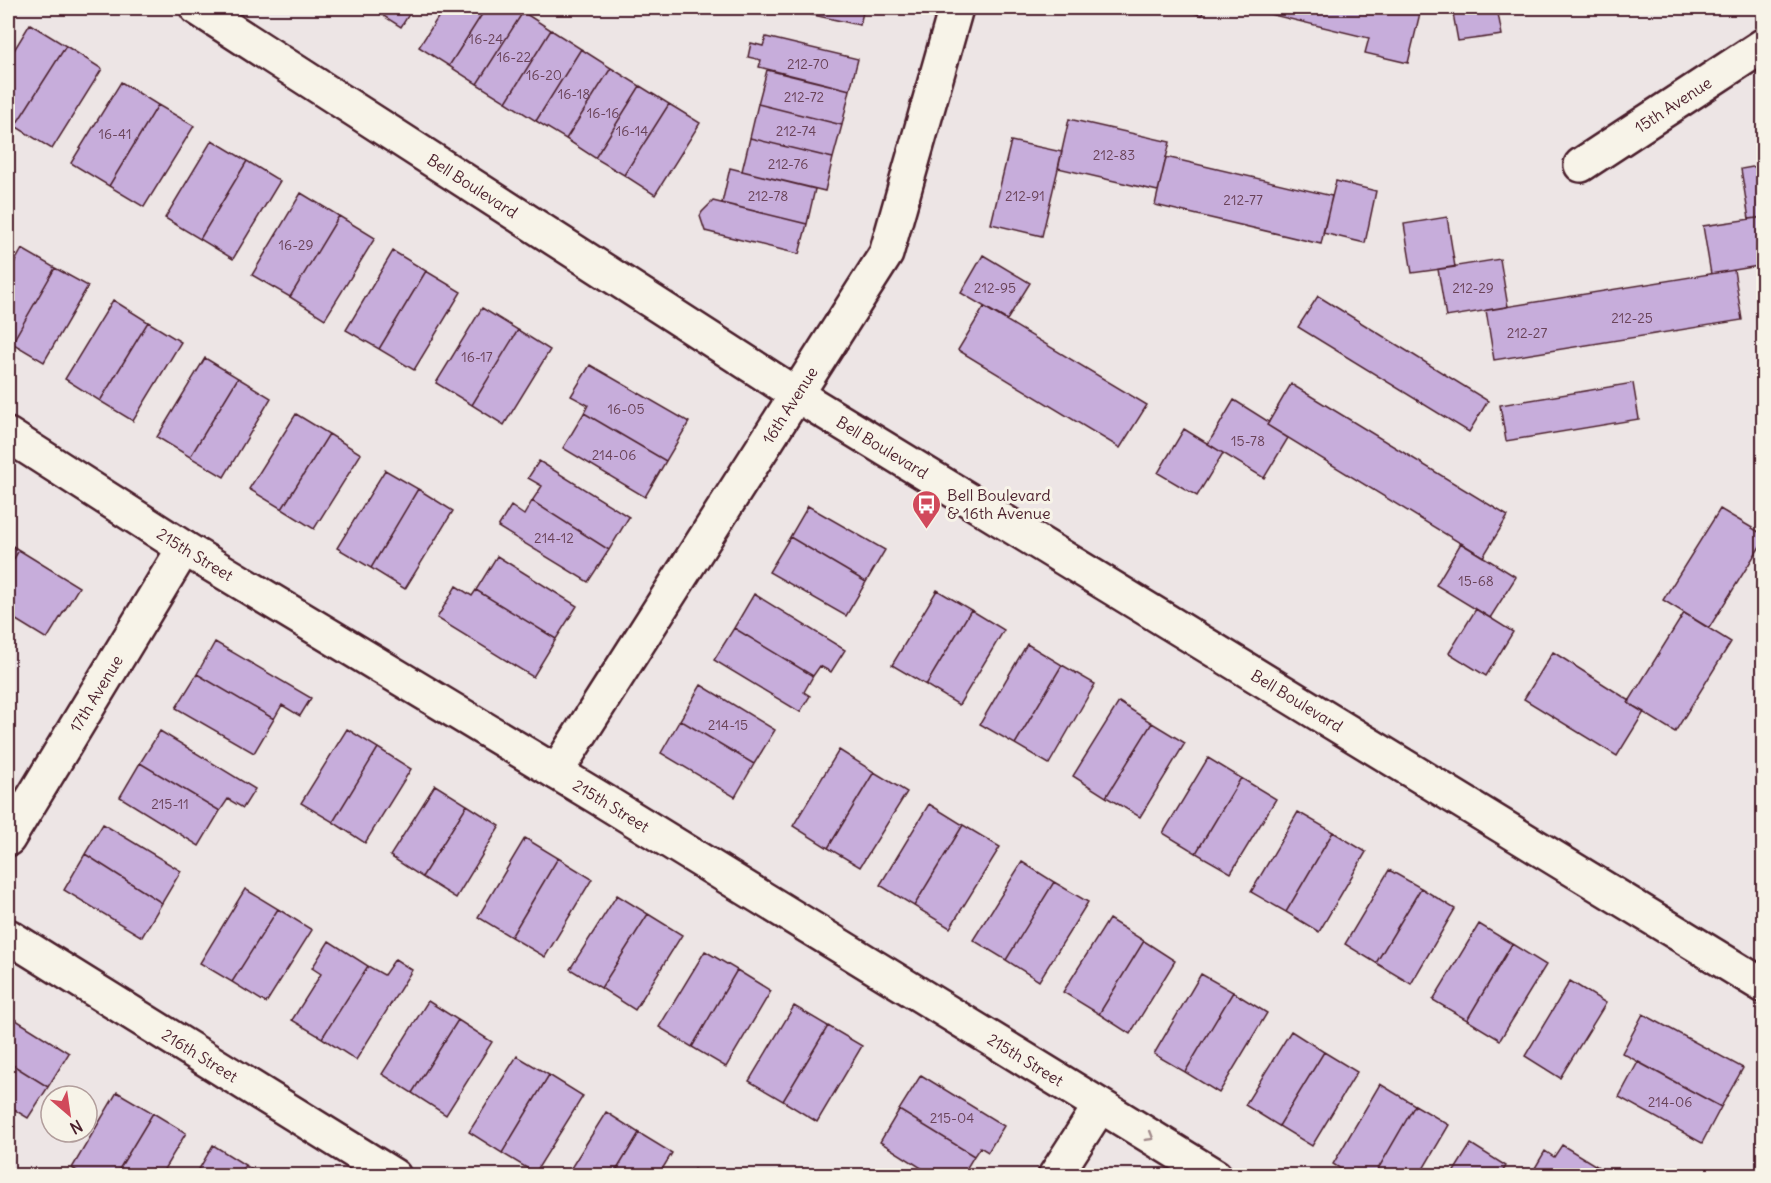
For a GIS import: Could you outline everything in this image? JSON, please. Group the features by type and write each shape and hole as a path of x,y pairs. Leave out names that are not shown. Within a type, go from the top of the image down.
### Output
{"street":[{"name":"Bell Boulevard","path":"197,8 796,395 1764,986"},
{"name":"16th Avenue","path":"556,772 886,254 956,8"},
{"name":"15th Avenue","path":"1581,165 1764,45"},
{"name":"215th Street","path":"8,435 184,548 556,772 1215,1176"},
{"name":"17th Avenue","path":"8,839 184,548"},
{"name":"216th Street","path":"8,936 394,1176"},
{"path":"1055,1176 1100,1106"}],"building":[{"path":"371,8 413,8 401,27"},
{"path":"444,8 486,8 449,66 419,47"},
{"path":"486,8 515,8 523,12 477,84 449,66"},
{"path":"781,8 864,8 860,25"},
{"path":"1173,8 1204,8 1202,15"},
{"path":"1244,8 1396,8 1420,13 1408,63 1365,53 1369,38"},
{"path":"1452,8 1497,8 1502,35 1458,41"},
{"path":"523,12 551,30 506,102 477,84"},
{"path":"30,24 66,46 15,126 8,122 8,60"},
{"path":"551,30 581,49 536,121 506,102"},
{"path":"766,37 858,59 850,90 759,67 761,60 748,57 751,43 763,46"},
{"path":"66,46 102,69 52,149 15,126"},
{"path":"581,49 611,68 566,139 536,121"},
{"path":"611,68 640,86 595,158 566,139"},
{"path":"767,70 850,90 842,125 758,104"},
{"path":"121,82 158,105 109,186 71,163"},
{"path":"640,86 669,104 624,175 595,158"},
{"path":"669,104 700,123 655,195 624,175"},
{"path":"758,104 842,125 833,158 750,138"},
{"path":"158,105 194,126 144,207 109,186"},
{"path":"1069,119 1170,142 1158,191 1058,168"},
{"path":"750,138 833,158 825,191 742,171"},
{"path":"212,140 247,161 200,239 165,218"},
{"path":"1011,141 1062,152 1042,236 991,224"},
{"path":"1166,157 1332,196 1321,244 1155,205"},
{"path":"247,161 280,181 233,259 200,239"},
{"path":"1764,165 1764,217 1749,219 1741,169"},
{"path":"730,168 815,189 807,224 722,203"},
{"path":"1336,181 1376,191 1365,243 1323,233"},
{"path":"301,193 339,216 290,297 252,275"},
{"path":"713,201 807,224 799,254 705,231 700,216"},
{"path":"339,216 375,238 325,319 290,297"},
{"path":"1447,217 1455,267 1412,273 1404,224"},
{"path":"1764,217 1764,265 1711,274 1703,226"},
{"path":"22,249 55,268 12,343 8,341 8,274"},
{"path":"393,251 426,271 379,349 346,330"},
{"path":"983,255 1030,283 1007,320 961,293"},
{"path":"1500,259 1508,307 1446,317 1438,269"},
{"path":"55,268 88,286 44,362 12,343"},
{"path":"1734,270 1742,320 1494,360 1486,310"},
{"path":"426,271 461,292 414,370 379,349"},
{"path":"1318,296 1488,401 1469,432 1298,327"},
{"path":"113,300 148,322 100,401 65,379"},
{"path":"984,307 1147,405 1120,448 958,350"},
{"path":"482,308 518,330 472,405 436,383"},
{"path":"148,322 181,342 133,421 100,401"},
{"path":"518,330 550,350 504,425 472,405"},
{"path":"205,358 238,378 190,457 157,437"},
{"path":"590,365 689,422 666,461 584,413 588,405 571,396"},
{"path":"238,378 271,398 224,477 190,457"},
{"path":"1633,383 1639,419 1506,441 1500,405"},
{"path":"1291,384 1508,516 1483,557 1267,425"},
{"path":"1234,400 1269,422 1267,425 1288,438 1264,478 1208,444"},
{"path":"584,413 666,461 645,497 563,448"},
{"path":"296,414 329,434 282,509 249,489"},
{"path":"1184,429 1223,453 1197,496 1158,473"},
{"path":"329,434 361,454 314,529 282,509"},
{"path":"539,461 629,517 609,550 532,501 542,486 528,478"},
{"path":"385,470 418,489 371,568 337,548"},
{"path":"418,489 453,511 405,589 371,568"},
{"path":"532,501 609,550 588,582 498,527 511,506 524,515"},
{"path":"808,506 885,550 866,582 790,537"},
{"path":"1720,509 1764,535 1764,540 1709,628 1663,600"},
{"path":"790,537 866,582 846,616 769,572"},
{"path":"8,543 19,550 8,569"},
{"path":"1461,543 1516,577 1490,618 1436,585"},
{"path":"19,550 79,587 47,639 8,615 8,569"},
{"path":"497,556 577,606 556,639 476,590"},
{"path":"456,586 472,596 476,590 556,639 533,677 437,618"},
{"path":"937,590 971,610 926,685 892,665"},
{"path":"754,594 845,650 831,672 820,666 813,676 734,628"},
{"path":"1476,609 1513,632 1486,676 1449,653"},
{"path":"971,610 1004,630 959,705 926,685"},
{"path":"1684,613 1731,642 1675,732 1628,703"},
{"path":"734,628 813,676 804,692 810,696 800,712 714,660"},
{"path":"215,642 311,698 300,716 282,705 274,719 197,674"},
{"path":"1027,644 1062,665 1015,744 980,724"},
{"path":"1553,652 1644,712 1617,756 1524,699"},
{"path":"1062,665 1095,684 1049,764 1015,744"},
{"path":"197,674 274,719 254,753 176,708"},
{"path":"701,685 775,730 754,764 680,720"},
{"path":"1119,702 1152,723 1106,797 1073,776"},
{"path":"680,720 754,764 735,797 661,753"},
{"path":"1152,723 1185,743 1140,817 1106,797"},
{"path":"347,729 378,748 333,822 301,803"},
{"path":"160,731 255,789 243,808 228,799 220,811 140,763"},
{"path":"378,748 411,769 365,843 333,822"},
{"path":"839,750 874,772 828,848 793,826"},
{"path":"1208,758 1241,778 1196,853 1163,833"},
{"path":"140,763 220,811 199,846 120,797"},
{"path":"874,772 907,792 860,867 828,848"},
{"path":"1241,778 1276,799 1231,873 1196,853"},
{"path":"435,785 467,805 422,877 390,856"},
{"path":"929,804 963,825 914,906 880,885"},
{"path":"467,805 500,826 456,898 422,877"},
{"path":"1298,812 1333,832 1286,912 1251,892"},
{"path":"103,824 181,871 162,903 85,854"},
{"path":"963,825 1000,847 950,928 914,906"},
{"path":"1333,832 1366,852 1319,932 1286,912"},
{"path":"525,838 558,858 511,937 478,917"},
{"path":"85,854 162,903 142,937 64,890"},
{"path":"558,858 592,879 545,957 511,937"},
{"path":"1022,862 1054,882 1006,960 973,940"},
{"path":"1389,870 1421,888 1376,963 1345,944"},
{"path":"1054,882 1088,902 1039,981 1006,960"},
{"path":"1421,888 1455,909 1411,984 1376,963"},
{"path":"245,889 278,909 232,982 200,963"},
{"path":"617,895 648,914 601,988 570,969"},
{"path":"278,909 312,930 266,1003 232,982"},
{"path":"648,914 682,935 635,1010 601,988"},
{"path":"1109,919 1144,941 1099,1014 1063,992"},
{"path":"1479,924 1512,944 1467,1020 1433,1000"},
{"path":"329,941 368,966 322,1038 292,1020 321,974 312,968"},
{"path":"1144,941 1175,961 1130,1034 1099,1014"},
{"path":"1512,944 1546,965 1500,1040 1467,1020"},
{"path":"705,951 737,970 692,1047 659,1027"},
{"path":"395,959 412,970 356,1060 322,1038 368,966 384,975"},
{"path":"737,970 771,991 726,1067 692,1047"},
{"path":"1201,974 1233,992 1185,1072 1154,1054"},
{"path":"1570,981 1606,1003 1560,1078 1525,1056"},
{"path":"1233,992 1267,1013 1219,1093 1185,1072"},
{"path":"428,1001 458,1020 412,1093 382,1074"},
{"path":"794,1006 828,1026 783,1101 749,1081"},
{"path":"1643,1014 1743,1068 1721,1107 1622,1053"},
{"path":"8,1015 69,1053 50,1084 43,1084 8,1062"},
{"path":"458,1020 492,1042 446,1115 412,1093"},
{"path":"828,1026 862,1046 817,1122 783,1101"},
{"path":"1291,1031 1324,1052 1279,1126 1245,1105"},
{"path":"1324,1052 1357,1072 1312,1146 1279,1126"},
{"path":"517,1056 549,1075 502,1153 469,1132"},
{"path":"8,1062 43,1084 39,1084 39,1101 28,1118 8,1106"},
{"path":"1638,1062 1721,1107 1702,1143 1619,1097"},
{"path":"549,1075 583,1096 535,1173 502,1153"},
{"path":"921,1075 1004,1126 988,1152 980,1147 974,1156 899,1110"},
{"path":"1380,1084 1415,1105 1374,1176 1352,1176 1333,1164"},
{"path":"117,1092 153,1113 115,1176 85,1176 72,1168 86,1144 99,1144 99,1122"},
{"path":"1415,1105 1449,1125 1419,1176 1374,1176"},
{"path":"899,1110 974,1156 962,1176 934,1176 880,1142"},
{"path":"606,1112 639,1133 613,1176 566,1176"},
{"path":"153,1113 186,1133 160,1176 115,1176"},
{"path":"639,1133 672,1153 658,1176 613,1176"},
{"path":"8,1141 13,1144 8,1154"},
{"path":"1471,1144 1506,1166 1500,1176 1451,1176"},
{"path":"213,1145 245,1165 238,1176 195,1176"},
{"path":"1562,1145 1595,1165 1588,1176 1543,1176 1544,1173 1535,1168 1545,1151 1554,1157"},
{"path":"245,1165 262,1176 238,1176"},
{"path":"1595,1165 1612,1176 1588,1176"},
{"path":"694,1169 704,1176 690,1176"}],"place":[{"name":"Bell Boulevard & 16th Avenue","path":"926,530"}]}
